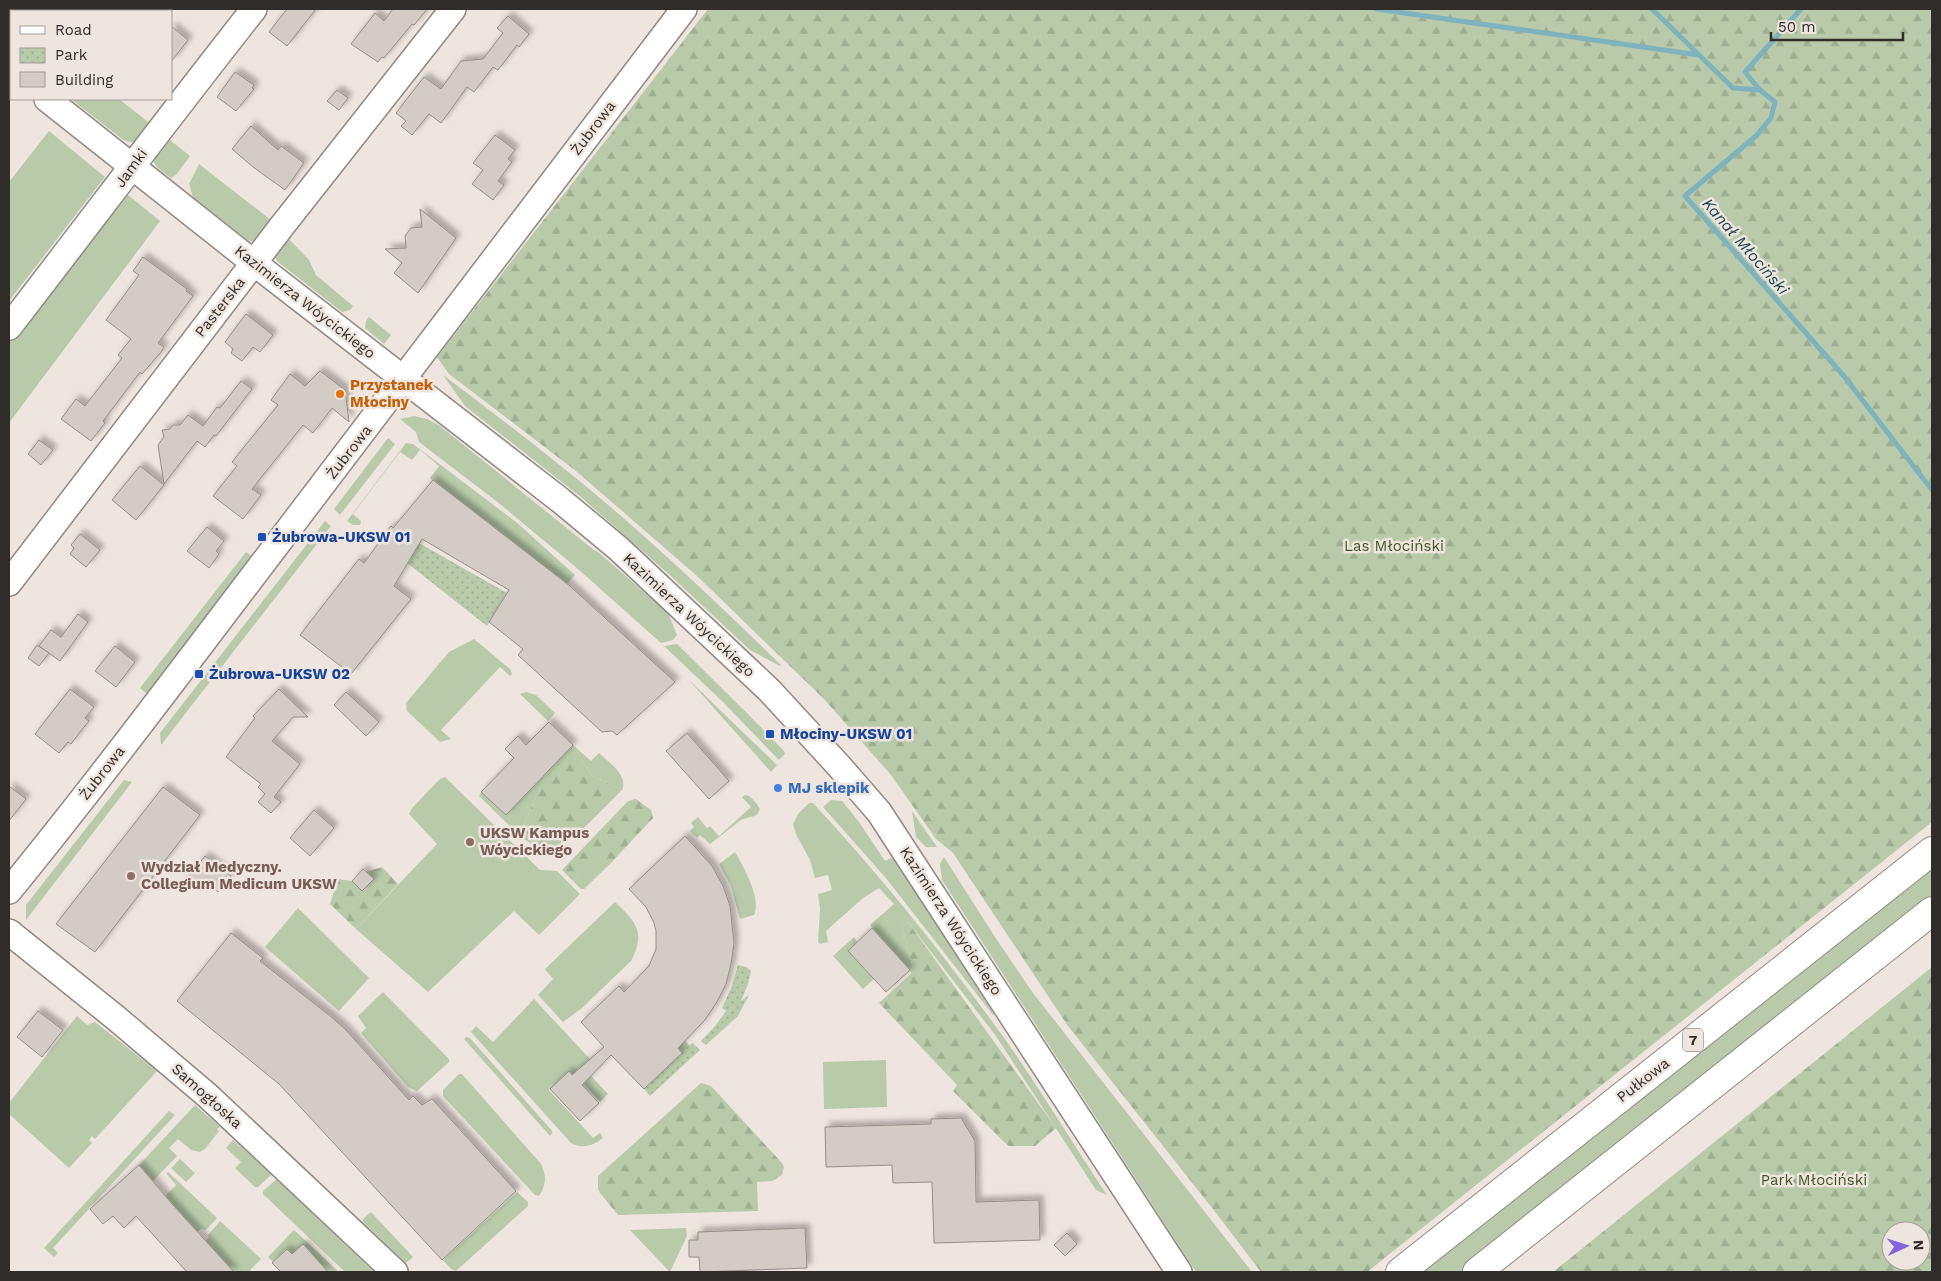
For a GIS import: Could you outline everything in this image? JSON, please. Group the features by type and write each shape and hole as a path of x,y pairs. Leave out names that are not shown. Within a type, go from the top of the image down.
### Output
{"highway":[{"name":"Pułkowa","path":"1400,1272 1932,851"},
{"path":"1477,1272 1932,911"}],"street":[{"name":"Jamki","path":"9,326 133,166 160,128 254,9"},
{"name":"Pasterska","path":"9,583 254,263 453,9"},
{"name":"Żubrowa","path":"9,891 127,743 684,9"},
{"name":"Kazimierza Wóycickiego","path":"48,100 254,263 560,500 633,562 769,690 879,812 1179,1272"},
{"name":"Samogłoska","path":"9,932 116,1018 208,1096 395,1272"}],"green space":[{"name":"Las Młociński","path":"708,9 1932,9 1932,822 1367,1272 1261,1272 1068,1026 953,853 936,839 891,775 824,699 697,576 576,471 449,374 437,357"},
{"path":"72,100 120,100 152,125 138,142 129,142 122,139"},
{"path":"49,131 105,177 9,301 9,182"},
{"path":"165,136 190,156 176,175 171,178 158,168 153,159 156,150"},
{"path":"199,164 276,224 258,242 249,241 193,197 189,184"},
{"path":"123,191 160,221 9,423 9,340"},
{"path":"286,236 309,260 316,275 353,306 350,310 342,312 277,261 274,256"},
{"path":"369,317 391,335 384,344 365,328"},
{"path":"443,375 533,444 620,515 702,589 781,665 750,650 672,577 582,498 465,406"},
{"path":"414,416 427,419 440,426 598,552 668,613 677,635 673,640 661,643 578,569 500,504 419,442 416,432 400,419"},
{"path":"388,438 395,444 340,515 334,509"},
{"path":"406,443 413,444 516,522 575,575 544,609 557,577 430,478 439,466 420,450 412,460 400,452 353,514 361,521 360,525 353,525 347,521"},
{"path":"325,521 331,526 161,745 160,733"},
{"path":"419,543 507,593 487,626 407,563"},
{"path":"246,552 253,557 147,694 140,688"},
{"path":"474,639 510,669 512,674 510,676 500,667 441,730 451,739 440,742 407,711 406,703 449,652"},
{"path":"677,644 784,751 785,754 779,760 722,701 664,646"},
{"path":"688,679 777,765 771,772"},
{"path":"526,692 536,695 555,713 548,721 520,694"},
{"path":"573,745 591,761 599,753 620,774 623,779 622,790 591,775"},
{"path":"573,745 591,775 622,790 575,836 558,846 549,848 539,847 519,835 547,772"},
{"path":"547,772 519,835 479,796 481,792 506,815"},
{"path":"445,777 540,870 557,871 580,894 539,935 514,911 428,992 356,929 437,844 409,814 412,808 440,779"},
{"path":"124,780 132,782 26,920 26,905"},
{"path":"745,795 756,802 760,809 757,815 741,820 710,844 700,835 697,838 690,831 694,827 691,823 698,817 707,828 710,826 719,836 751,807 742,797"},
{"path":"636,799 651,810 653,818 610,864 598,852 573,881 562,870 628,801"},
{"path":"831,800 842,801 859,822 885,861 893,857 993,1015 885,877 823,807"},
{"path":"809,803 813,803 864,860 961,980 1020,1061 1107,1195 1096,1190 996,1036 908,922 902,927 914,971 912,973 870,925 894,904 879,888 863,898 826,931 828,942 820,944 818,942 820,909 818,894 832,890 828,875 815,878 810,860 796,834 793,824 798,814"},
{"path":"912,811 937,847 926,847 916,837"},
{"path":"598,851 610,864 584,889 581,889 573,881"},
{"path":"735,852 754,892 756,901 754,915 740,919 731,886 719,864"},
{"path":"944,857 1033,993 1252,1272 1196,1272 942,880 940,864"},
{"path":"1932,864 1932,898 1460,1272 1417,1272"},
{"path":"382,867 398,884 356,929 330,904 338,879 352,881 363,891 374,879 366,872"},
{"path":"615,902 633,922 638,935 638,942 631,961 582,1008 563,1022 538,995 553,979 545,969"},
{"path":"298,908 369,978 339,1011 265,947"},
{"path":"908,922 1056,1128 1035,1146 1009,1146 1003,1141 953,1091 957,1085 879,1003 914,971 902,927"},
{"path":"854,937 857,942 848,951 874,979 863,989 833,956"},
{"path":"738,965 746,967 751,971 741,1001 749,995 738,1016 706,1045 701,1041 726,1011 722,1008 732,986"},
{"name":"Park Młociński","path":"1932,967 1932,1272 1553,1272"},
{"path":"383,992 449,1059 449,1062 417,1091 408,1087 361,1033 366,1028 358,1016"},
{"path":"534,999 590,1059 573,1075 569,1071 549,1090 593,1138 600,1133 603,1138 591,1145 579,1146 571,1143 471,1032 476,1026 493,1042"},
{"path":"77,1016 87,1025 95,1022 157,1071 95,1139 92,1136 89,1140 92,1143 69,1168 9,1114 9,1103"},
{"path":"470,1038 553,1132 550,1136 464,1039"},
{"path":"685,1040 689,1045 693,1043 700,1050 650,1096 644,1089 682,1053 677,1047"},
{"path":"886,1060 887,1107 824,1109 823,1062"},
{"path":"459,1074 462,1074 541,1164 545,1180 539,1196 535,1195 443,1096 443,1090"},
{"path":"591,1076 608,1094 600,1102 584,1084"},
{"path":"701,1083 711,1086 782,1163 784,1167 782,1175 772,1181 757,1182 758,1211 618,1215 600,1193 598,1189 598,1176"},
{"path":"195,1105 220,1127 217,1129 219,1131 205,1149 200,1152 191,1150 178,1139 169,1148 177,1156 153,1181 139,1165"},
{"path":"169,1111 175,1115 53,1248 58,1253 54,1257 44,1248"},
{"path":"233,1140 272,1174 258,1187 255,1187 235,1168 241,1162 226,1148"},
{"path":"180,1159 195,1173 186,1182 171,1168"},
{"path":"168,1172 217,1218 206,1230 201,1229 197,1232 165,1196 176,1185 166,1173"},
{"path":"277,1179 374,1272 345,1272 263,1194 263,1191"},
{"path":"517,1192 528,1202 528,1206 456,1271 451,1269 443,1260"},
{"path":"371,1212 413,1257 406,1263 363,1222 363,1219"},
{"path":"220,1221 261,1259 250,1270 253,1272 234,1272 205,1241"},
{"path":"686,1228 687,1236 670,1272 630,1230"},
{"path":"294,1230 339,1272 328,1272 303,1244 292,1254 286,1249 273,1262 268,1257"}],"building":[{"path":"287,9 316,9 287,46 269,32"},
{"path":"393,9 427,9 384,58 382,57 378,62 351,44 375,13 384,21"},
{"path":"508,16 529,34 519,47 517,45 498,70 493,67 474,92 467,87 441,123 429,114 412,135 401,126 406,121 396,113 424,77 441,89 461,61 483,59 503,33 497,28"},
{"path":"172,27 188,40 172,61"},
{"path":"235,72 254,85 252,88 254,89 236,111 217,97"},
{"path":"337,90 348,98 339,110 327,101"},
{"path":"251,126 278,150 281,146 304,163 285,190 232,149"},
{"path":"495,135 515,150 508,159 512,162 498,181 504,185 493,200 472,184 483,170 473,163"},
{"path":"420,209 456,238 418,293 394,273 402,263 385,249 406,248 405,236 411,228 422,227"},
{"path":"143,257 187,289 186,291 193,296 158,343 164,347 161,352 142,374 140,372 103,421 105,423 91,441 61,419 76,399 85,406 122,358 118,355 131,339 106,320 139,275 133,271"},
{"path":"246,314 273,335 260,352 253,347 242,361 231,353 233,349 225,342"},
{"path":"320,371 345,390 349,422 332,408 313,433 303,425 252,489 261,495 243,519 213,496 237,466 232,462 278,405 271,400 290,374 305,386"},
{"path":"241,381 252,389 216,436 214,435 205,447 197,441 164,484 158,445 164,437 162,430 170,429 173,425 180,425 188,415 203,426 217,407 220,408"},
{"path":"39,440 53,450 41,465 28,454"},
{"path":"140,466 164,485 136,520 112,500"},
{"path":"433,480 570,586 675,682 617,735 612,731 602,732 518,655 523,649 489,622 509,590 422,539 394,586 411,599 351,674 300,635 359,559 364,563 391,526 393,528"},
{"path":"207,527 224,541 216,551 219,554 209,568 187,551"},
{"path":"80,534 100,550 86,567 70,554 74,548 71,545"},
{"path":"78,614 88,622 60,661 39,646 51,630 61,637"},
{"path":"37,645 49,653 39,666 28,658"},
{"path":"115,646 135,662 116,687 95,671"},
{"path":"70,689 94,707 85,718 89,721 71,744 68,742 59,753 35,734"},
{"path":"279,689 308,717 293,717 272,741 300,764 274,797 281,802 271,813 258,802 265,794 258,787 261,784 226,757 255,718 253,716"},
{"path":"346,692 379,722 366,736 334,705"},
{"path":"549,722 573,745 506,815 481,792 514,758 505,749 518,736 526,745"},
{"path":"687,733 729,781 709,799 666,751"},
{"path":"9,786 26,799 9,821"},
{"path":"163,787 200,815 95,952 56,924"},
{"path":"314,810 334,828 310,856 290,838"},
{"path":"685,836 712,866 723,886 730,906 734,943 726,984 704,1021 678,1048 682,1053 644,1089 611,1055 582,1085 599,1103 580,1121 550,1089 569,1071 572,1075 604,1047 581,1022 619,986 624,992 649,966 656,949 654,923 646,907 629,889"},
{"path":"205,856 231,876 218,892 203,880 195,890 184,882"},
{"path":"363,869 374,879 362,891 352,881"},
{"path":"872,928 910,970 886,992 848,951"},
{"path":"231,933 263,958 260,961 345,1029 409,1100 413,1096 422,1105 432,1099 516,1191 442,1260 279,1084 177,1001"},
{"path":"38,1011 63,1030 42,1057 17,1037"},
{"path":"961,1118 975,1141 976,1202 1039,1200 1040,1240 934,1243 932,1182 893,1183 892,1165 826,1167 825,1127 931,1124 931,1119"},
{"path":"139,1165 234,1272 187,1272 136,1216 124,1228 113,1216 103,1224 90,1209"},
{"path":"805,1228 807,1268 700,1272 699,1257 689,1257 689,1240 698,1240 698,1232"},
{"path":"1067,1233 1077,1244 1065,1256 1054,1245"},
{"path":"303,1244 328,1272 281,1272 272,1263 287,1249 292,1254"}],"waterway":[{"path":"1376,9 1699,55"},
{"path":"1652,9 1733,88 1760,90"},
{"name":"Kanał Młociński","path":"1801,9 1745,72 1760,90 1775,102 1771,118 1757,135 1685,196 1843,375 1932,490"}],"place":[{"name":"Przystanek Młociny","path":"340,394"},
{"name":"Żubrowa-UKSW 01","path":"262,537"},
{"name":"Żubrowa-UKSW 02","path":"199,674"},
{"name":"Młociny-UKSW 01","path":"770,734"},
{"name":"MJ sklepik","path":"778,788"},
{"name":"UKSW Kampus Wóycickiego","path":"470,842"},
{"name":"Wydział Medyczny. Collegium Medicum UKSW","path":"131,876"}]}
